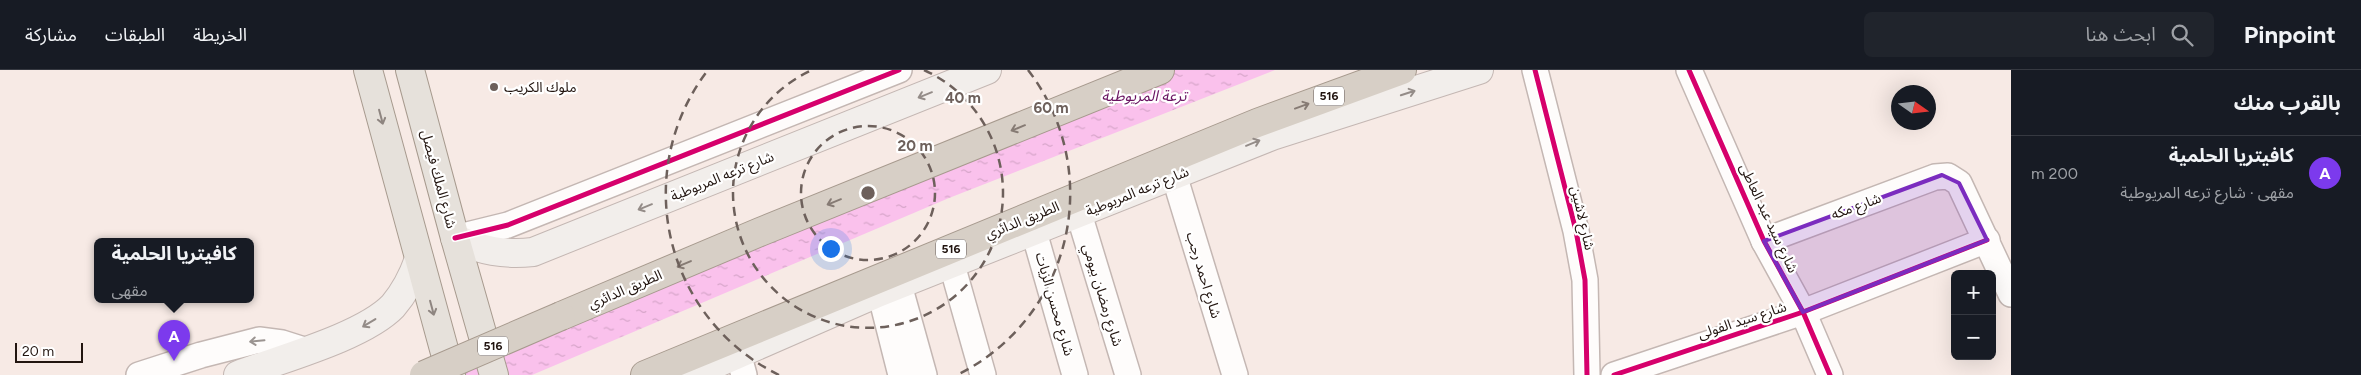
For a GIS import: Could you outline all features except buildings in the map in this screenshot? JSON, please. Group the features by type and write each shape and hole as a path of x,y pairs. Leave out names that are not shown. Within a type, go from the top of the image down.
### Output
{"highway":[{"name":"الطريق الدائري","path":"424,375 760,232 1160,70"},
{"name":"الطريق الدائري","path":"645,375 1257,123 1402,70"}],"main road":[{"path":"368,70 448,365"},
{"name":"شارع الملك فيصل","path":"410,70 494,375"},
{"name":"شارع ترعه المريوطية","path":"455,238 488,251 506,254 533,252 987,70"},
{"name":"شارع ترعه المريوطية","path":"690,375 741,364 890,289 1272,136 1479,70"},
{"path":"238,375 359,329 382,315 404,291 419,259"}],"street":[{"path":"455,238 508,224 899,70"},
{"name":"شارع لاشين","path":"1535,70 1576,231 1585,280 1587,375"},
{"name":"شارع سيد عبد العاطى","path":"1689,70 1764,241 1803,312 1830,375"},
{"name":"شارع احمد رجب","path":"1174,176 1235,375"},
{"name":"شارع مكه","path":"1764,241 1935,177 1948,176 1959,183 1987,240"},
{"name":"شارع رمضان بيومي","path":"1079,214 1128,375"},
{"name":"شارع محسن الزيات","path":"1034,232 1076,375"},
{"path":"1987,240 2011,294"},
{"name":"شارع سيد الفولى","path":"1614,375 1803,312 1987,240"},
{"path":"952,265 983,375"},
{"path":"890,289 901,375"},
{"path":"890,289 924,375"},
{"path":"139,375 202,355 259,340 282,343 304,350"}],"highlighted area":[{"path":"1942,175 1959,183 1987,240 1803,312 1764,241"}],"water":[{"name":"ترعة المريوطية","path":"1144,70 1275,70 949,198 532,375 430,375"}],"cycle path":[{"path":"455,238 508,225 899,70"},
{"path":"1535,70 1576,231 1585,280 1587,375"},
{"path":"1689,70 1764,241 1803,312 1830,375"},
{"path":"1614,375 1803,312 1987,240"}],"place":[{"name":"ملوك الكريب","path":"494,87"},
{"name":"كافيتريا الحلمية","path":"174,361"}]}
